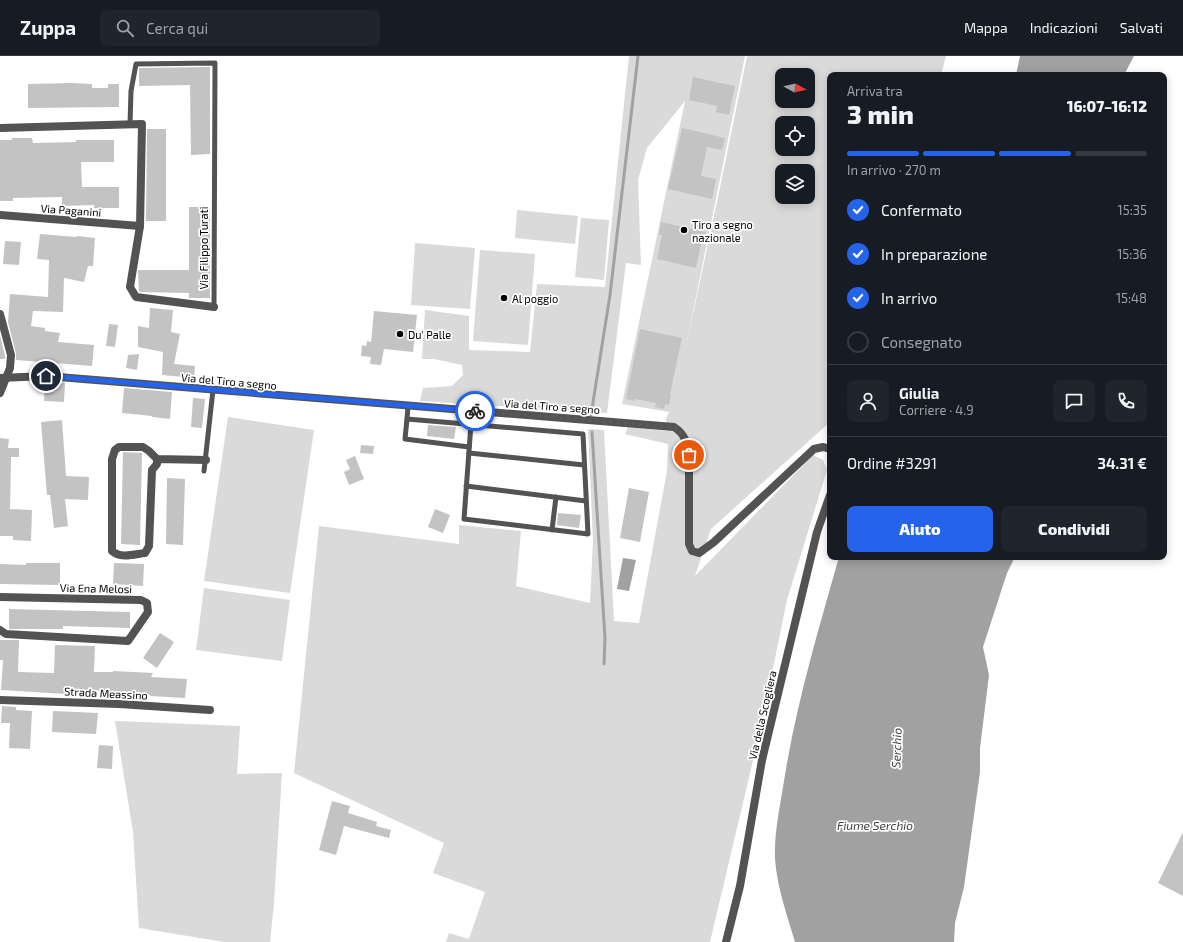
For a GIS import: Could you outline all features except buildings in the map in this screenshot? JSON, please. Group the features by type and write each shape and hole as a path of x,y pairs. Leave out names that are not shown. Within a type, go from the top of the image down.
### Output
{"street":[{"path":"0,128 130,124"},
{"name":"Via Filippo Turati","path":"130,124 142,124 140,226 130,287 136,297 214,307"},
{"name":"Via Paganini","path":"0,215 140,226"},
{"path":"0,314 11,355 10,368 3,378 0,393"},
{"name":"Via del Tiro a segno","path":"3,378 46,376 674,427 681,432 687,444 689,455 689,544 692,551 699,553 714,542 814,449 827,448"},
{"path":"157,459 157,464 152,470 149,546 145,553 125,556 115,554 112,551 112,458 115,450 119,446 143,447 149,450 157,459 206,460"},
{"name":"Via della Scogliera","path":"726,942 740,886 762,760 817,532 827,504"},
{"name":"Via Ena Melosi","path":"0,597 141,600 147,603 148,612 128,641 6,634 0,630"},
{"name":"Strada Meassino","path":"0,700 119,704 210,710"}],"lane":[{"name":"Via Filippo Turati","path":"130,124 131,91 136,64 214,63 214,307"},
{"path":"204,471 213,390"},
{"path":"408,406 405,439 469,447"},
{"path":"407,419 471,424 582,434 588,534 464,519 471,424"},
{"path":"469,453 584,465"},
{"path":"466,486 586,501"},
{"path":"552,530 556,497"}],"shaded area":[{"path":"629,56 745,56 685,351 747,56 946,56 942,72 827,72 827,425 711,529 695,576 813,455 823,460 827,470 787,600 761,727 710,942 446,942 449,933 469,939 485,892 433,873 444,843 294,773 319,526 459,544 459,525 521,531 516,586 590,603 593,540 588,429 604,430 614,621 639,623 667,471 668,444 625,434 628,427 667,431 666,419 669,412 622,404 685,101 647,148 638,180 641,265 626,263 607,413 420,401 423,388 452,386 463,375 462,365 434,359 422,359 425,310 469,316 469,350 530,352 537,284 605,287"},
{"path":"517,210 578,216 575,244 515,238"},
{"name":"Al poggio","path":"581,218 609,220 604,280 575,277"},
{"path":"415,243 475,248 470,309 411,305"},
{"path":"480,250 535,254 528,345 473,341"},
{"path":"228,417 314,430 290,593 204,581"},
{"path":"204,588 290,600 282,661 196,650"},
{"path":"115,721 240,726 237,774 282,773 274,904 270,942 224,942 139,928 133,832"}],"water":[{"path":"1020,56 1134,56 1126,72 1017,72"},
{"path":"623,558 636,560 629,591 617,589"},
{"name":"Fiume Serchio","path":"838,560 1014,560 1007,573 983,647 989,675 980,748 980,772 964,887 955,923 954,942 795,942 778,880 775,859 775,840 789,753 801,696"}],"waterway":[{"path":"591,415 610,295 638,56"},
{"path":"592,432 605,638 604,664"}],"way so far":[{"path":"475,411 674,427 684,436 689,455"}],"place":[{"name":"Tiro a segno nazionale","path":"684,230"},
{"name":"Al poggio","path":"504,298"},
{"name":"Du' Palle","path":"400,334"}],"route":[{"path":"46,376 475,411"}],"water label":[{"name":"Serchio","path":"896,748"}]}
